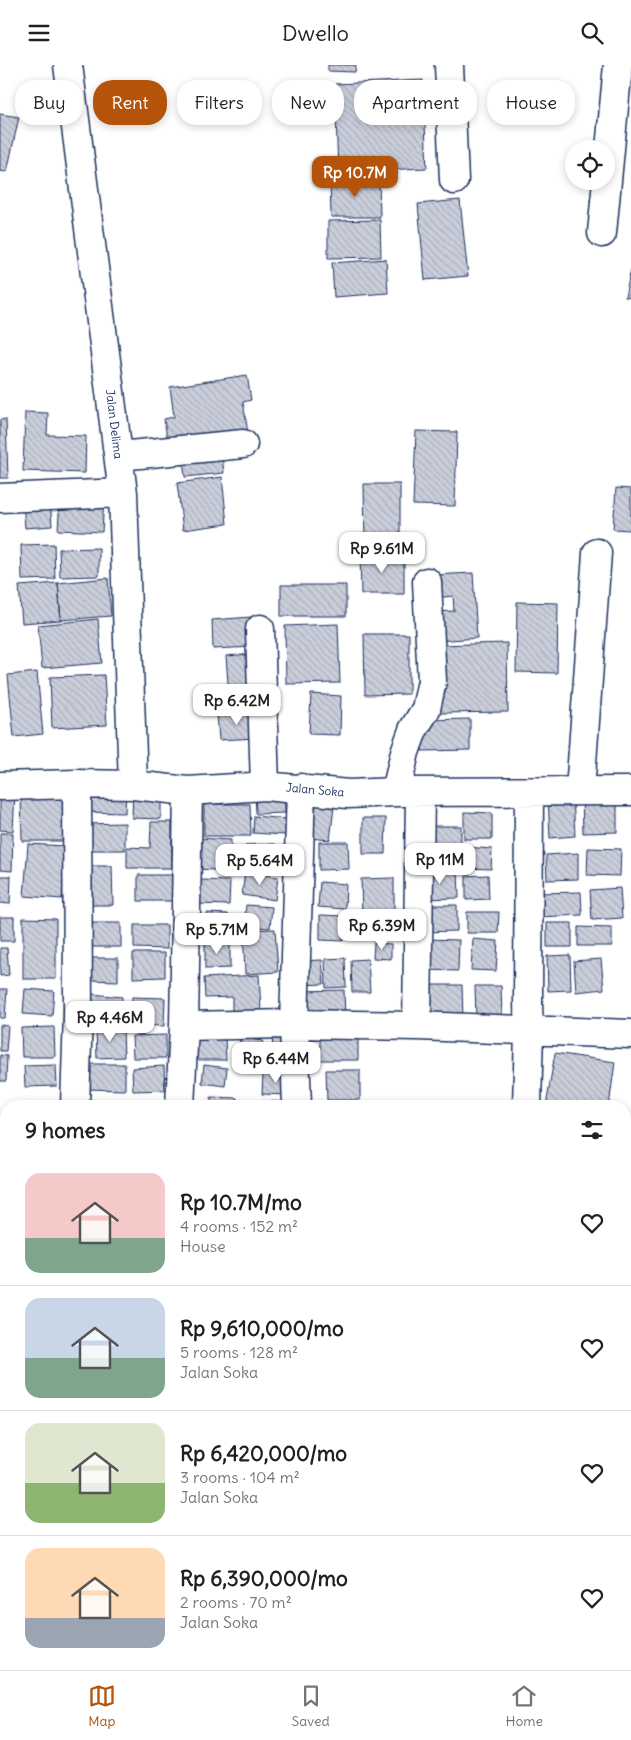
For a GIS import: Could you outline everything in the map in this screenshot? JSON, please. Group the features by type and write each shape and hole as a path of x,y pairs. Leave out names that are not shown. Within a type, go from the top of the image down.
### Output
{"street":[{"name":"Jalan Delima","path":"68,65 123,493 133,785"},
{"path":"449,65 454,180"},
{"path":"602,233 618,65"},
{"path":"118,456 243,443"},
{"path":"0,498 123,493"},
{"path":"580,791 597,553"},
{"path":"417,1026 405,752 413,730 426,709 432,681 427,582"},
{"path":"260,629 265,786"},
{"path":"74,1100 78,1013 77,784"},
{"name":"Jalan Soka","path":"0,786 133,785 188,791 265,786 302,788 348,794 631,791"},
{"path":"297,1100 294,1024 302,788"},
{"path":"180,1100 184,1026 188,791"},
{"path":"527,1100 530,1031 528,1003 529,793"},
{"path":"184,1026 294,1024 417,1026 631,1034"}],"building":[{"path":"328,65 356,65 355,72 328,71"},
{"path":"354,83 354,125 425,125 427,168 338,172 336,125 344,125 344,84"},
{"path":"0,114 15,116 15,125 17,125 7,172 0,171"},
{"path":"379,178 380,217 331,217 330,179"},
{"path":"460,200 468,276 425,280 418,204"},
{"path":"380,220 381,257 328,258 328,221"},
{"path":"386,259 388,293 334,297 332,263"},
{"path":"631,269 631,298 625,297"},
{"path":"247,375 251,400 243,402 248,433 168,445 164,419 174,417 170,387"},
{"path":"25,412 48,413 47,435 86,436 85,473 23,471"},
{"path":"6,419 8,478 0,478 0,420"},
{"path":"416,431 457,432 455,506 413,505"},
{"path":"222,455 224,473 185,477 183,459"},
{"path":"222,477 227,524 183,530 177,483"},
{"path":"364,484 400,484 400,547 365,547"},
{"path":"616,488 631,489 631,530 613,529"},
{"path":"60,497 104,499 102,532 58,530"},
{"path":"50,499 52,526 25,528 23,502"},
{"path":"54,544 55,579 22,580 21,545"},
{"path":"99,548 99,576 60,577 59,549"},
{"path":"360,554 404,554 404,594 361,594"},
{"path":"473,573 477,638 437,641 435,612 454,611 453,596 435,598 433,575"},
{"path":"108,578 111,616 61,620 58,583"},
{"path":"58,583 61,620 22,623 19,586"},
{"path":"281,585 346,585 346,616 281,616"},
{"path":"517,602 558,603 557,673 516,672"},
{"path":"251,617 253,647 213,649 212,620"},
{"path":"98,619 102,663 42,668 38,625"},
{"path":"338,624 340,683 286,684 285,626"},
{"path":"364,634 409,634 409,694 365,695"},
{"path":"507,643 508,712 439,713 437,645"},
{"path":"252,654 255,709 230,710 226,656"},
{"path":"37,672 43,734 14,737 8,675"},
{"path":"104,675 107,725 52,728 50,677"},
{"path":"311,694 341,696 340,735 309,734"},
{"path":"256,712 257,738 219,740 217,714"},
{"path":"470,719 470,750 422,751 422,720"},
{"path":"83,785 126,786 125,813 83,812"},
{"path":"285,788 285,813 256,814 255,789"},
{"path":"0,792 15,793 13,831 0,830"},
{"path":"133,792 161,793 161,819 132,818"},
{"path":"21,793 69,793 70,841 22,841"},
{"path":"573,794 575,836 550,838 548,796"},
{"path":"582,794 617,794 617,832 583,833"},
{"path":"204,804 250,804 251,836 204,836"},
{"path":"313,804 334,807 330,840 309,838"},
{"path":"464,812 492,813 492,839 464,839"},
{"path":"254,816 286,819 285,835 253,833"},
{"path":"363,818 386,818 385,854 363,854"},
{"path":"151,822 172,822 172,868 127,868 127,847 150,848"},
{"path":"125,823 125,850 84,850 84,824"},
{"path":"425,826 461,826 461,861 425,861"},
{"path":"0,833 13,833 12,871 0,870"},
{"path":"199,838 231,840 230,871 198,869"},
{"path":"319,842 348,842 349,869 319,870"},
{"path":"28,844 65,846 62,899 24,896"},
{"path":"275,844 276,869 247,869 246,845"},
{"path":"465,847 492,849 491,869 464,868"},
{"path":"588,848 621,849 620,876 587,875"},
{"path":"578,853 578,879 547,880 546,855"},
{"path":"85,866 112,866 113,905 85,905"},
{"path":"458,871 459,898 422,899 421,873"},
{"path":"245,872 278,877 275,900 242,895"},
{"path":"138,875 173,875 173,901 138,901"},
{"path":"488,875 489,899 466,900 466,876"},
{"path":"0,876 11,876 10,904 0,903"},
{"path":"394,878 394,913 362,914 361,879"},
{"path":"200,880 230,881 229,905 199,904"},
{"path":"320,882 346,884 345,909 318,907"},
{"path":"620,888 622,918 592,920 590,890"},
{"path":"581,892 582,915 538,917 537,893"},
{"path":"246,905 272,907 270,928 244,926"},
{"path":"421,905 457,905 457,931 421,932"},
{"path":"467,912 499,912 498,933 467,933"},
{"path":"207,913 228,914 227,936 206,935"},
{"path":"320,915 343,916 343,941 320,940"},
{"path":"0,917 14,917 14,941 0,941"},
{"path":"23,918 56,919 56,979 23,979"},
{"path":"362,919 393,921 392,937 362,935"},
{"path":"84,923 121,923 121,947 84,947"},
{"path":"547,923 572,923 572,947 547,947"},
{"path":"134,925 167,925 167,949 134,948"},
{"path":"578,927 612,928 612,946 578,946"},
{"path":"275,929 278,972 245,974 243,930"},
{"path":"426,939 459,940 458,971 425,970"},
{"path":"473,939 498,941 496,971 471,970"},
{"path":"205,941 230,941 230,968 205,969"},
{"path":"374,943 391,944 391,959 373,958"},
{"path":"0,948 7,948 9,975 0,976"},
{"path":"133,953 165,953 165,977 133,978"},
{"path":"570,955 571,990 548,991 547,956"},
{"path":"88,958 118,958 118,981 87,980"},
{"path":"345,958 346,987 326,988 325,959"},
{"path":"368,959 370,992 352,992 351,960"},
{"path":"601,959 604,989 576,992 574,961"},
{"path":"322,960 324,984 300,985 299,961"},
{"path":"259,975 261,1010 232,1012 232,997 205,998 204,978"},
{"path":"429,985 462,985 463,1019 429,1019"},
{"path":"475,986 501,986 502,1017 476,1018"},
{"path":"0,989 7,989 5,1018 0,1018"},
{"path":"25,989 54,991 52,1016 23,1014"},
{"path":"344,990 345,1019 302,1020 301,991"},
{"path":"92,994 122,997 120,1020 89,1016"},
{"path":"132,997 165,998 164,1026 131,1025"},
{"path":"0,1025 8,1026 6,1051 0,1051"},
{"path":"54,1027 55,1057 22,1057 21,1028"},
{"path":"123,1029 124,1057 97,1058 96,1030"},
{"path":"166,1035 166,1058 133,1058 132,1036"},
{"path":"273,1036 292,1037 291,1067 271,1066"},
{"path":"320,1037 358,1037 358,1060 320,1060"},
{"path":"196,1038 225,1038 226,1060 196,1060"},
{"path":"240,1038 263,1041 260,1071 236,1068"},
{"path":"555,1053 615,1062 610,1100 547,1100"},
{"path":"0,1055 7,1056 6,1081 0,1081"},
{"path":"84,1064 125,1064 125,1090 84,1089"},
{"path":"56,1065 57,1086 25,1087 24,1066"},
{"path":"204,1065 227,1068 225,1086 202,1083"},
{"path":"164,1066 165,1090 133,1091 132,1068"},
{"path":"326,1070 360,1070 360,1100 327,1100"},
{"path":"263,1074 290,1075 289,1095 262,1094"},
{"path":"211,1097 237,1098 237,1100 211,1100"}]}
